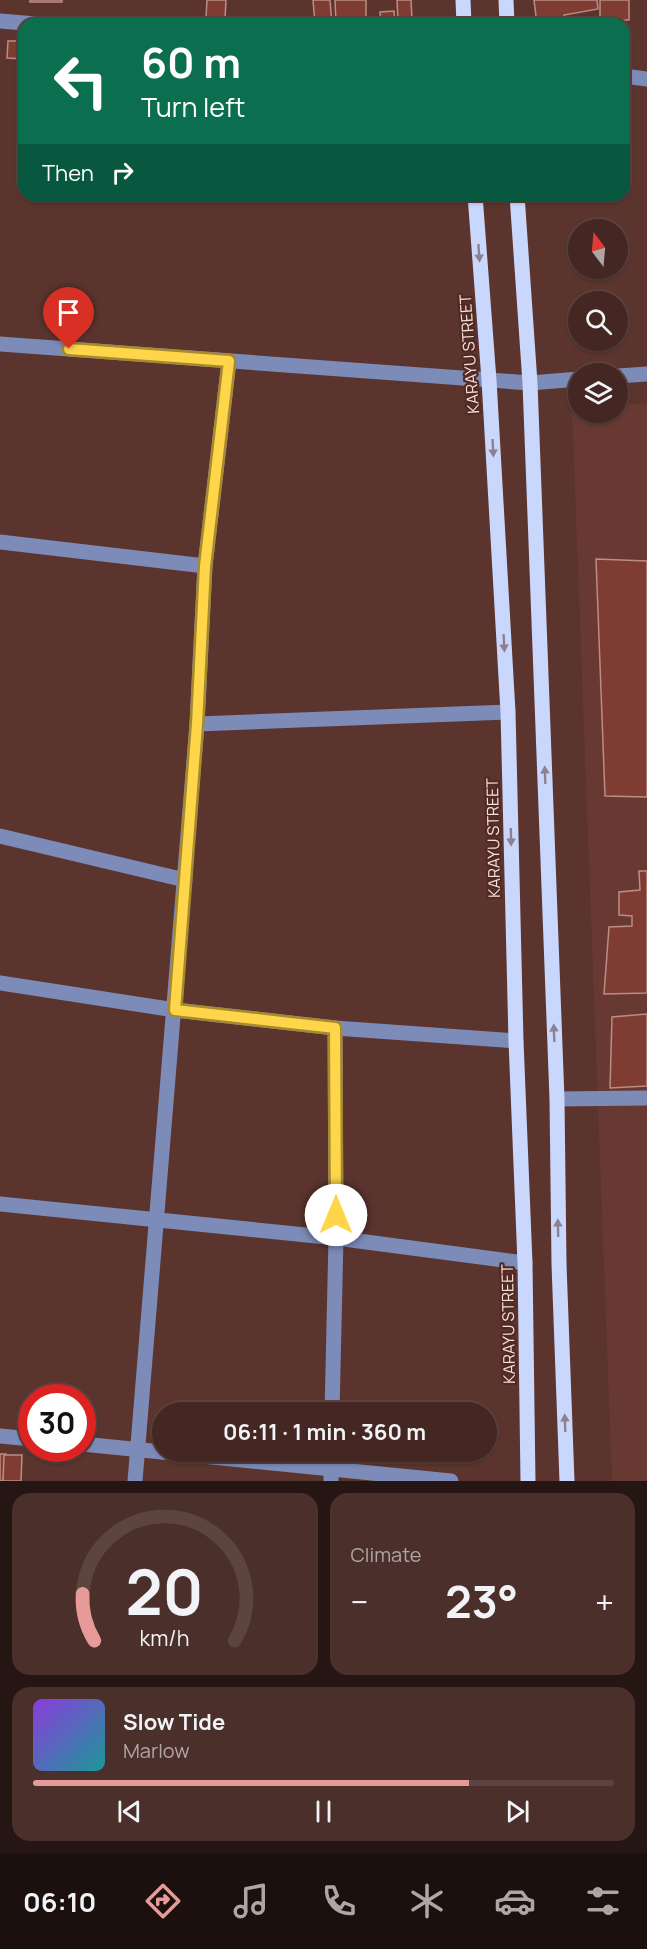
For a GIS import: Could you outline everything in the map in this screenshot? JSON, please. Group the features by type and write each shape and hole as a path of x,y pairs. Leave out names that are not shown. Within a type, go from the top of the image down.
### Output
{"main road":[{"path":"464,0 464,18"},
{"path":"506,0 507,18"},
{"name":"KARAYU STREET","path":"475,201 489,380 508,712 516,1041 525,1263 528,1481"},
{"path":"517,201 530,383 557,1099 559,1264 567,1481"}],"street":[{"path":"0,21 18,22"},
{"path":"630,77 647,79"},
{"path":"0,344 530,383 568,380"},
{"path":"135,1481 197,724 205,566 229,361"},
{"path":"628,375 647,374"},
{"path":"0,542 205,566"},
{"path":"197,724 508,712"},
{"path":"0,836 185,880"},
{"path":"0,984 175,1010 335,1028 516,1041"},
{"path":"332,1402 336,1238 335,1028"},
{"path":"557,1099 647,1098"},
{"path":"0,1204 336,1238 525,1263"},
{"path":"0,1436 18,1438"},
{"path":"96,1446 152,1451"},
{"path":"235,1462 331,1475 451,1481"}],"shaded area":[{"path":"647,403 647,1481 612,1481 573,423 628,423 628,404"}],"building":[{"path":"30,0 62,0 62,2 30,2"},
{"path":"207,0 226,0 225,18 206,17"},
{"path":"313,0 330,0 332,18 314,18"},
{"path":"335,0 366,0 366,18 336,18"},
{"path":"397,0 411,0 412,18 398,18"},
{"path":"534,0 597,0 598,9 564,15 565,18 536,18"},
{"path":"600,0 629,0 629,18 600,18"},
{"path":"394,11 395,18 380,18 380,12"},
{"path":"8,41 18,41 18,59 7,58"},
{"path":"596,559 647,561 647,797 605,796"},
{"path":"639,871 647,871 647,993 604,994 609,927 632,926 632,916 619,915 619,892 640,890"},
{"path":"647,1014 647,1086 610,1088 612,1017"},
{"path":"0,1454 6,1454 3,1481 0,1481"},
{"path":"4,1455 18,1455 18,1462 22,1462 21,1481 3,1481"}],"route":[{"path":"69,349 229,361 205,566 197,724 175,1010 335,1028 336,1215"}]}
